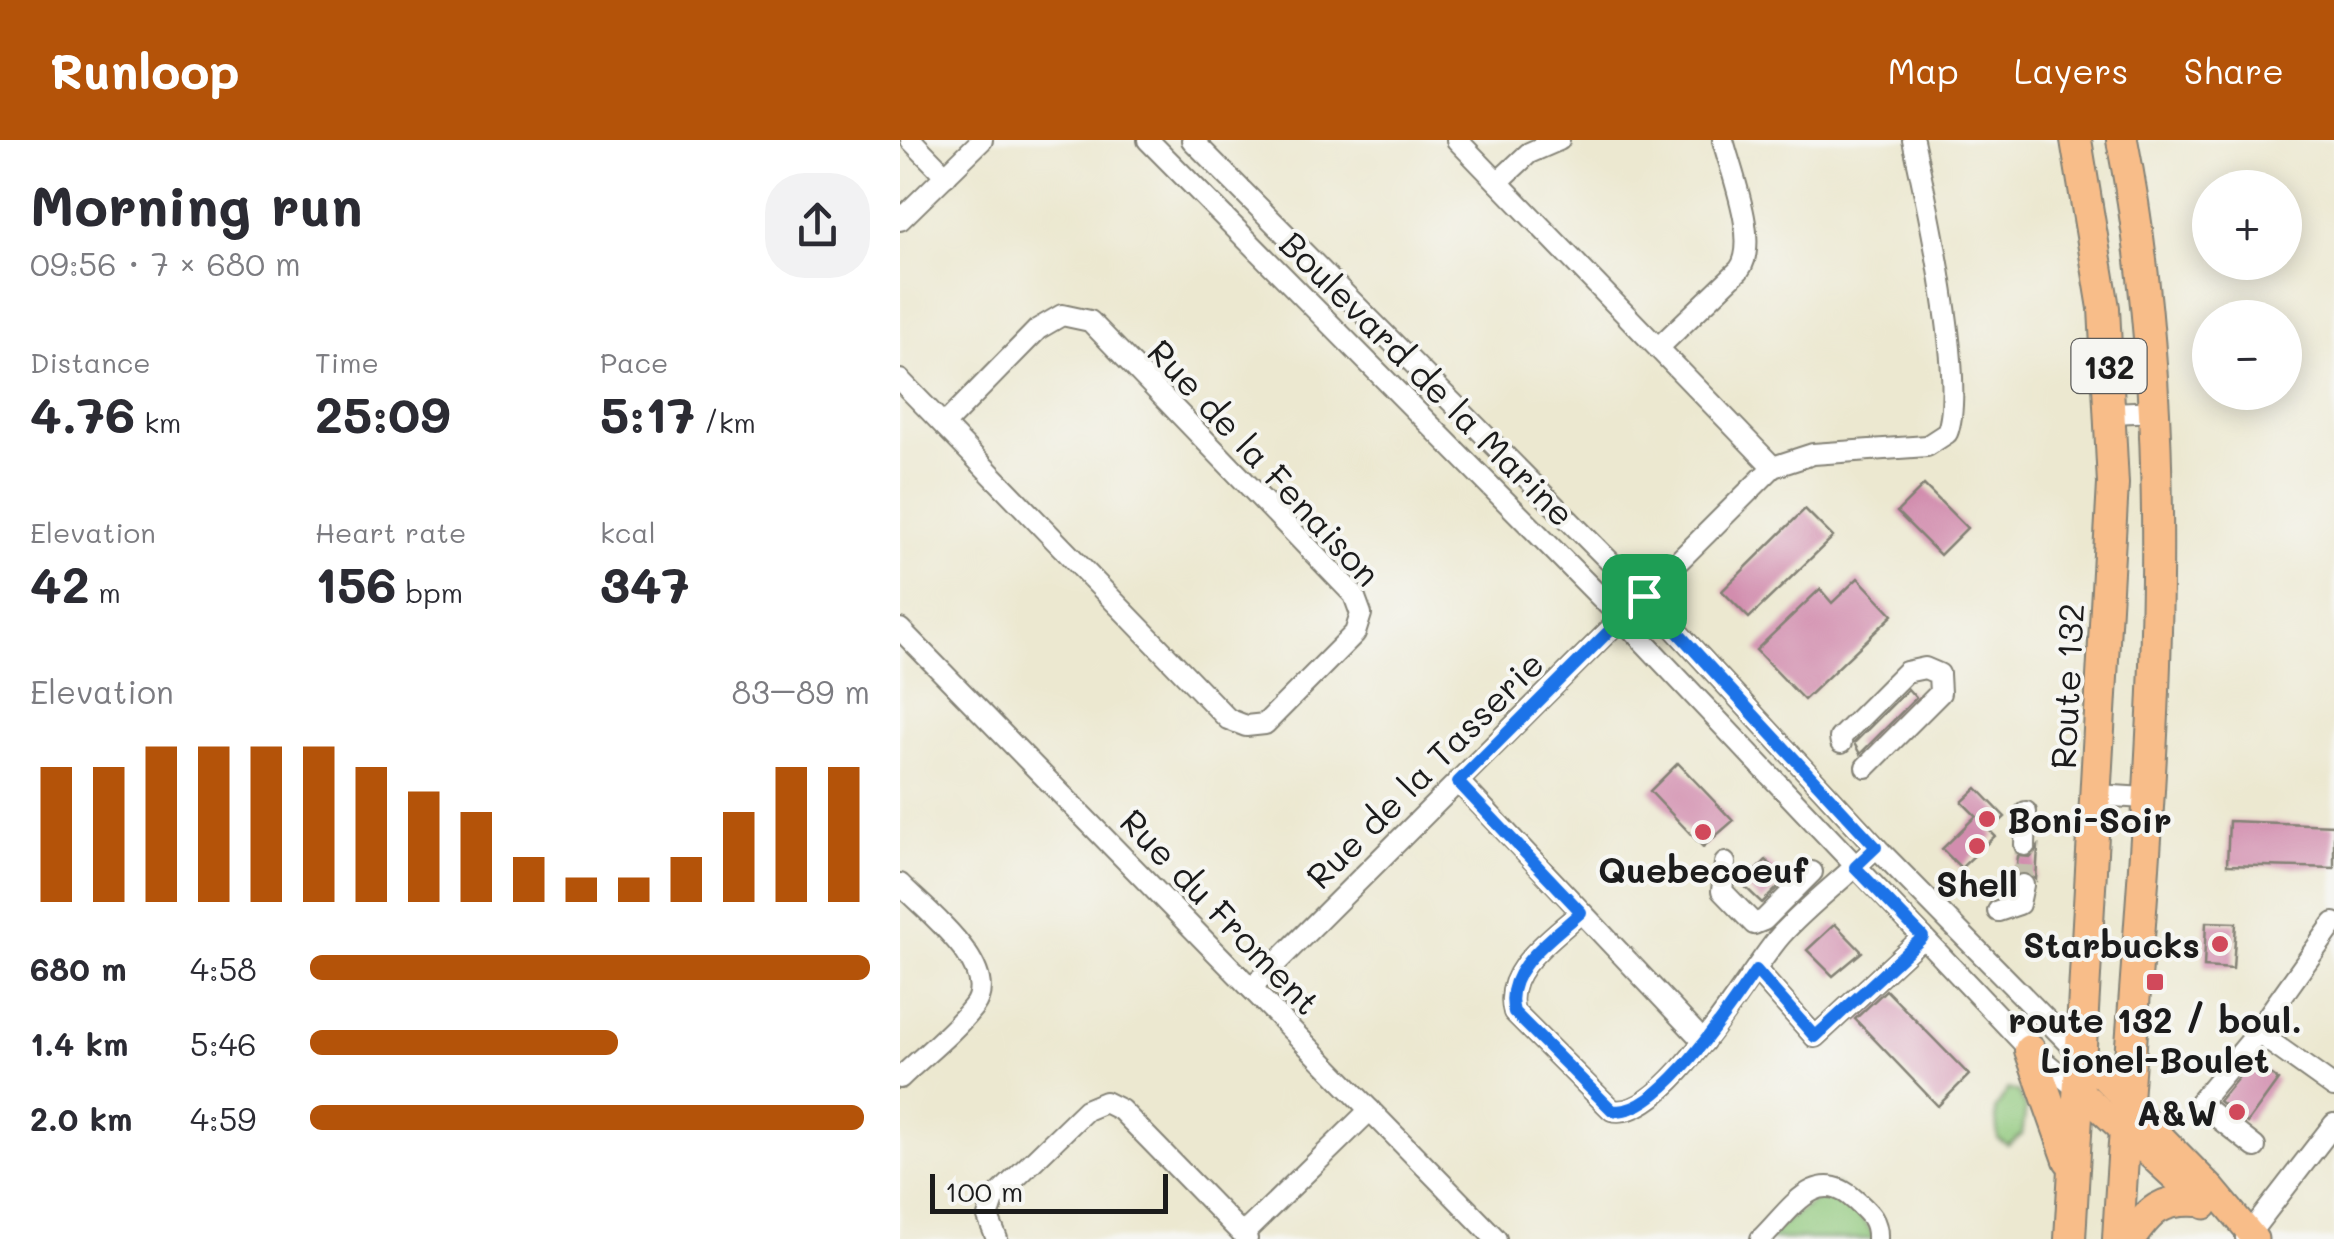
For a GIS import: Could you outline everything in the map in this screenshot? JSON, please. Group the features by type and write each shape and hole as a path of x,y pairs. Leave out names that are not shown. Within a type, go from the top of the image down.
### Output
{"highway":[{"name":"Route 132","path":"2070,1239 2113,518 2112,413 2100,270 2076,140"},
{"name":"132","path":"2118,1239 2158,541 2157,411 2144,267 2122,140"},
{"path":"2030,1050 2074,1176"},
{"path":"2130,1239 2156,1206 2175,1200 2198,1200"}],"main road":[{"path":"2082,1056 2127,1100 2250,1237"},
{"path":"2080,1091 2198,1200 2250,1237"}],"street":[{"path":"911,140 946,176"},
{"path":"900,220 982,140"},
{"name":"Boulevard de la Marine","path":"1148,140 1621,618 2030,1050 2080,1091"},
{"name":"Boulevard de la Marine","path":"1192,140 1644,596 1876,847 2082,1056"},
{"path":"1456,140 1774,467 1813,454 1927,446 1947,433 1952,406 1946,329 1931,220 1912,140"},
{"path":"1498,182 1529,153 1559,140"},
{"path":"1660,346 1739,270 1747,254 1748,237 1723,140"},
{"name":"Rue de la Fenaison","path":"900,380 1228,718 1246,726 1265,724 1356,633 1362,614 1354,596 1090,321 1062,316 1038,329 944,425"},
{"path":"2112,413 2157,411"},
{"name":"Rue de la Tasserie","path":"1251,988 1774,467"},
{"name":"Rue du Froment","path":"900,629 1496,1239"},
{"path":"1841,743 1840,738 1906,672 1925,668 1939,674 1940,694 1866,767"},
{"path":"1458,782 1704,1042"},
{"path":"2097,796 2145,798"},
{"path":"2025,845 2026,812"},
{"path":"1581,912 1514,978 1509,995 1514,1012 1612,1110 1625,1114 1642,1107 1704,1042 1780,936 1876,847"},
{"path":"1726,863 1722,891 1754,924 1764,920 1812,872"},
{"path":"900,884 972,958 982,981 976,1004 900,1078"},
{"path":"1998,911 2018,904 2022,885"},
{"path":"2255,1148 2199,1103 2260,1030 2334,923"},
{"path":"1756,970 1815,1037 1923,937"},
{"path":"2260,1030 2334,1087"},
{"path":"997,1239 988,1216 994,1200 1086,1110 1104,1102 1122,1110 1245,1237 1370,1110"},
{"path":"2250,1237 2334,1124"},
{"path":"1761,1239 1811,1191 1829,1184 1841,1187 1871,1215 1877,1239"}],"green space":[{"path":"2008,1089 2018,1092 2026,1107 2022,1135 2008,1145 1998,1139 1995,1110"},
{"path":"1836,1185 1877,1239 1761,1239"}],"building":[{"path":"1924,485 1967,528 1940,555 1897,512"},
{"path":"1805,509 1833,537 1749,618 1722,591"},
{"path":"1858,578 1893,615 1804,700 1756,650 1820,589 1832,603"},
{"path":"1908,689 1916,698 1860,754 1854,743"},
{"path":"1678,763 1733,821 1703,847 1650,791"},
{"path":"1977,788 2005,817 1990,831 1995,836 1961,868 1942,849 1976,816 1962,802"},
{"path":"2229,821 2334,825 2334,868 2227,865"},
{"path":"2038,847 2036,880 2027,872 2016,873 2018,856 2031,857"},
{"path":"1766,860 1786,879 1762,903 1742,884"},
{"path":"2206,922 2236,923 2233,969 2204,967"},
{"path":"1835,924 1862,952 1833,976 1807,950"},
{"path":"1886,990 1969,1075 1938,1106 1855,1019"},
{"path":"2252,1061 2278,1080 2247,1123 2219,1101"}],"tunnel":[{"path":"2023,885 2025,845"}],"place":[{"name":"Boni-Soir","path":"1987,819"},
{"name":"Quebecoeuf","path":"1703,832"},
{"name":"Shell","path":"1977,846"},
{"name":"Starbucks","path":"2220,944"},
{"name":"route 132 / boul. Lionel-Boulet","path":"2155,982"},
{"name":"A&W","path":"2237,1112"}],"route":[{"path":"1644,596 1876,847 1855,867 1923,937 1815,1037 1756,970 1704,1042 1642,1107 1625,1114 1612,1110 1514,1012 1509,995 1514,978 1581,912 1458,782 1644,596"}]}
